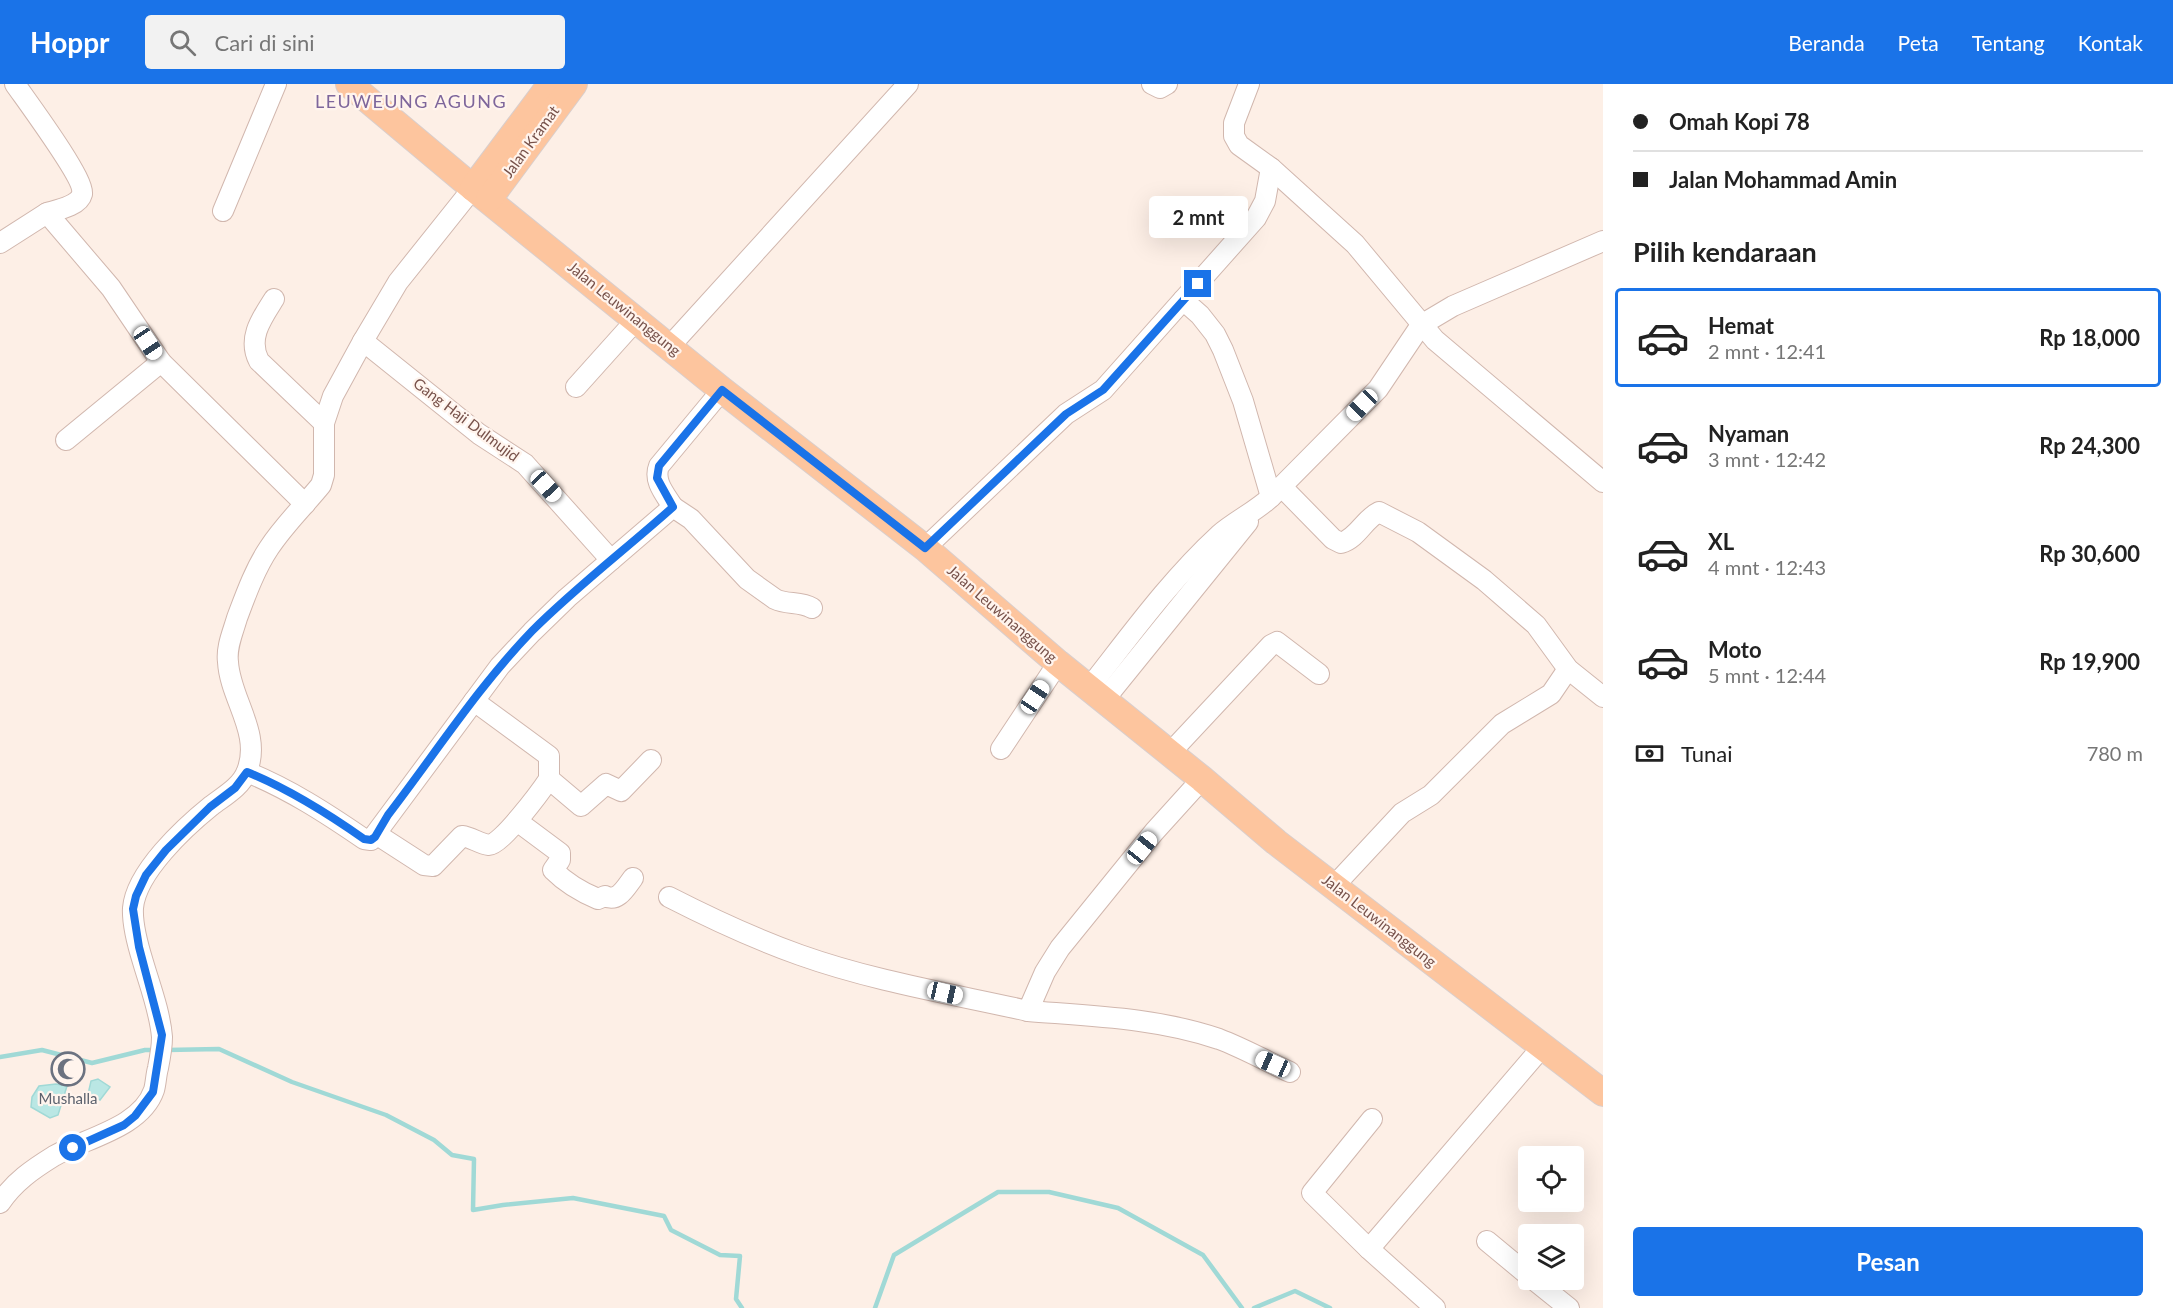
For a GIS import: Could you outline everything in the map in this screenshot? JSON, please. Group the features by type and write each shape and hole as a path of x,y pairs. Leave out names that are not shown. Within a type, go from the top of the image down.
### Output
{"main road":[{"name":"Jalan Leuwinanggung","path":"349,84 473,198 638,319 722,390 925,548 1058,663 1276,842 1603,1093"},
{"name":"Jalan Kramat","path":"473,198 551,84"},
{"name":"Jalan Kramat","path":"473,198 574,84"}],"street":[{"path":"0,243 47,213 65,208 77,201 82,191 66,159 15,84"},
{"path":"224,211 276,84"},
{"path":"670,346 908,84"},
{"path":"1152,84 1160,87 1167,84"},
{"path":"1250,84 1234,123 1234,136 1239,145 1271,168 1355,244 1421,325 1444,347 1603,482"},
{"path":"925,548 1066,414 1103,390 1256,218 1265,201 1271,168"},
{"path":"0,1203 20,1179 56,1155 124,1125 135,1116 153,1092 162,1035 139,947 133,909 136,896 146,875 166,850 210,807 235,788 247,772 251,746 228,662 229,643 240,610 259,565 270,546 321,485 324,475 324,423 333,396 363,341 398,282 473,198"},
{"path":"47,213 111,288 161,362 305,504"},
{"path":"1096,694 1270,498 1378,389 1421,325 1453,306 1603,241"},
{"path":"274,299 259,322 255,333 255,353 259,361 324,423"},
{"path":"1183,300 1200,315 1215,334 1243,401 1270,498 1341,543 1349,541 1373,514 1379,512 1418,532 1484,580 1536,625 1568,669 1603,698"},
{"path":"576,387 638,319"},
{"name":"Gang Haji Dulmujid","path":"363,341 479,434 525,464 611,560"},
{"path":"66,440 161,362"},
{"path":"722,390 659,466 657,478 673,507 691,519 747,579 779,602 798,602 812,608"},
{"path":"247,772 312,804 364,839 371,840 500,666 532,632 673,507"},
{"path":"1170,753 1276,642 1319,674"},
{"path":"1000,749 1058,663"},
{"path":"1334,886 1402,813 1431,795 1502,724 1551,694 1568,669"},
{"path":"376,834 424,865 432,866 440,861 458,837 465,836 491,844 517,820 549,779 549,756 474,701"},
{"path":"549,779 581,806 604,784 621,791 651,760"},
{"path":"1028,1011 1060,948 1154,832 1202,779"},
{"path":"517,820 560,853 560,860 553,870 570,886 598,899 605,896 610,899 616,898 633,878"},
{"path":"669,897 752,937 802,956 903,983 1028,1011 1140,1021 1190,1032 1219,1039 1290,1072"},
{"path":"1369,1249 1543,1047"},
{"path":"1372,1119 1312,1193 1369,1249 1435,1308"},
{"path":"1487,1241 1518,1267"},
{"path":"1546,1290 1569,1308"}],"water":[{"path":"98,1079 110,1087 100,1100 88,1094 91,1081"},
{"path":"56,1084 67,1086 58,1115 50,1118 31,1107 32,1097 39,1086"}],"waterway":[{"path":"167,1050 219,1049 292,1082 386,1115 434,1140 452,1155 474,1159 473,1210 573,1198 664,1216 671,1230 720,1255 740,1256 736,1299 742,1308"},
{"path":"0,1057 42,1050 92,1063 145,1050 155,1050"},
{"path":"875,1308 894,1255 998,1192 1049,1192 1118,1208 1203,1255 1242,1308"},
{"path":"1254,1308 1295,1291 1330,1308"}],"place":[{"name":"Mushalla","path":"68,1069"}],"district":[{"name":"LEUWEUNG AGUNG","path":"411,102"}],"route":[{"path":"73,1148 124,1125 135,1116 153,1092 162,1035 139,947 133,909 136,896 146,875 166,850 210,807 235,788 247,772 312,804 364,839 371,840 375,837 388,815 500,666 593,574 673,507 658,483 656,472 671,450 722,390 925,548 1066,414 1103,390 1198,284"}]}
